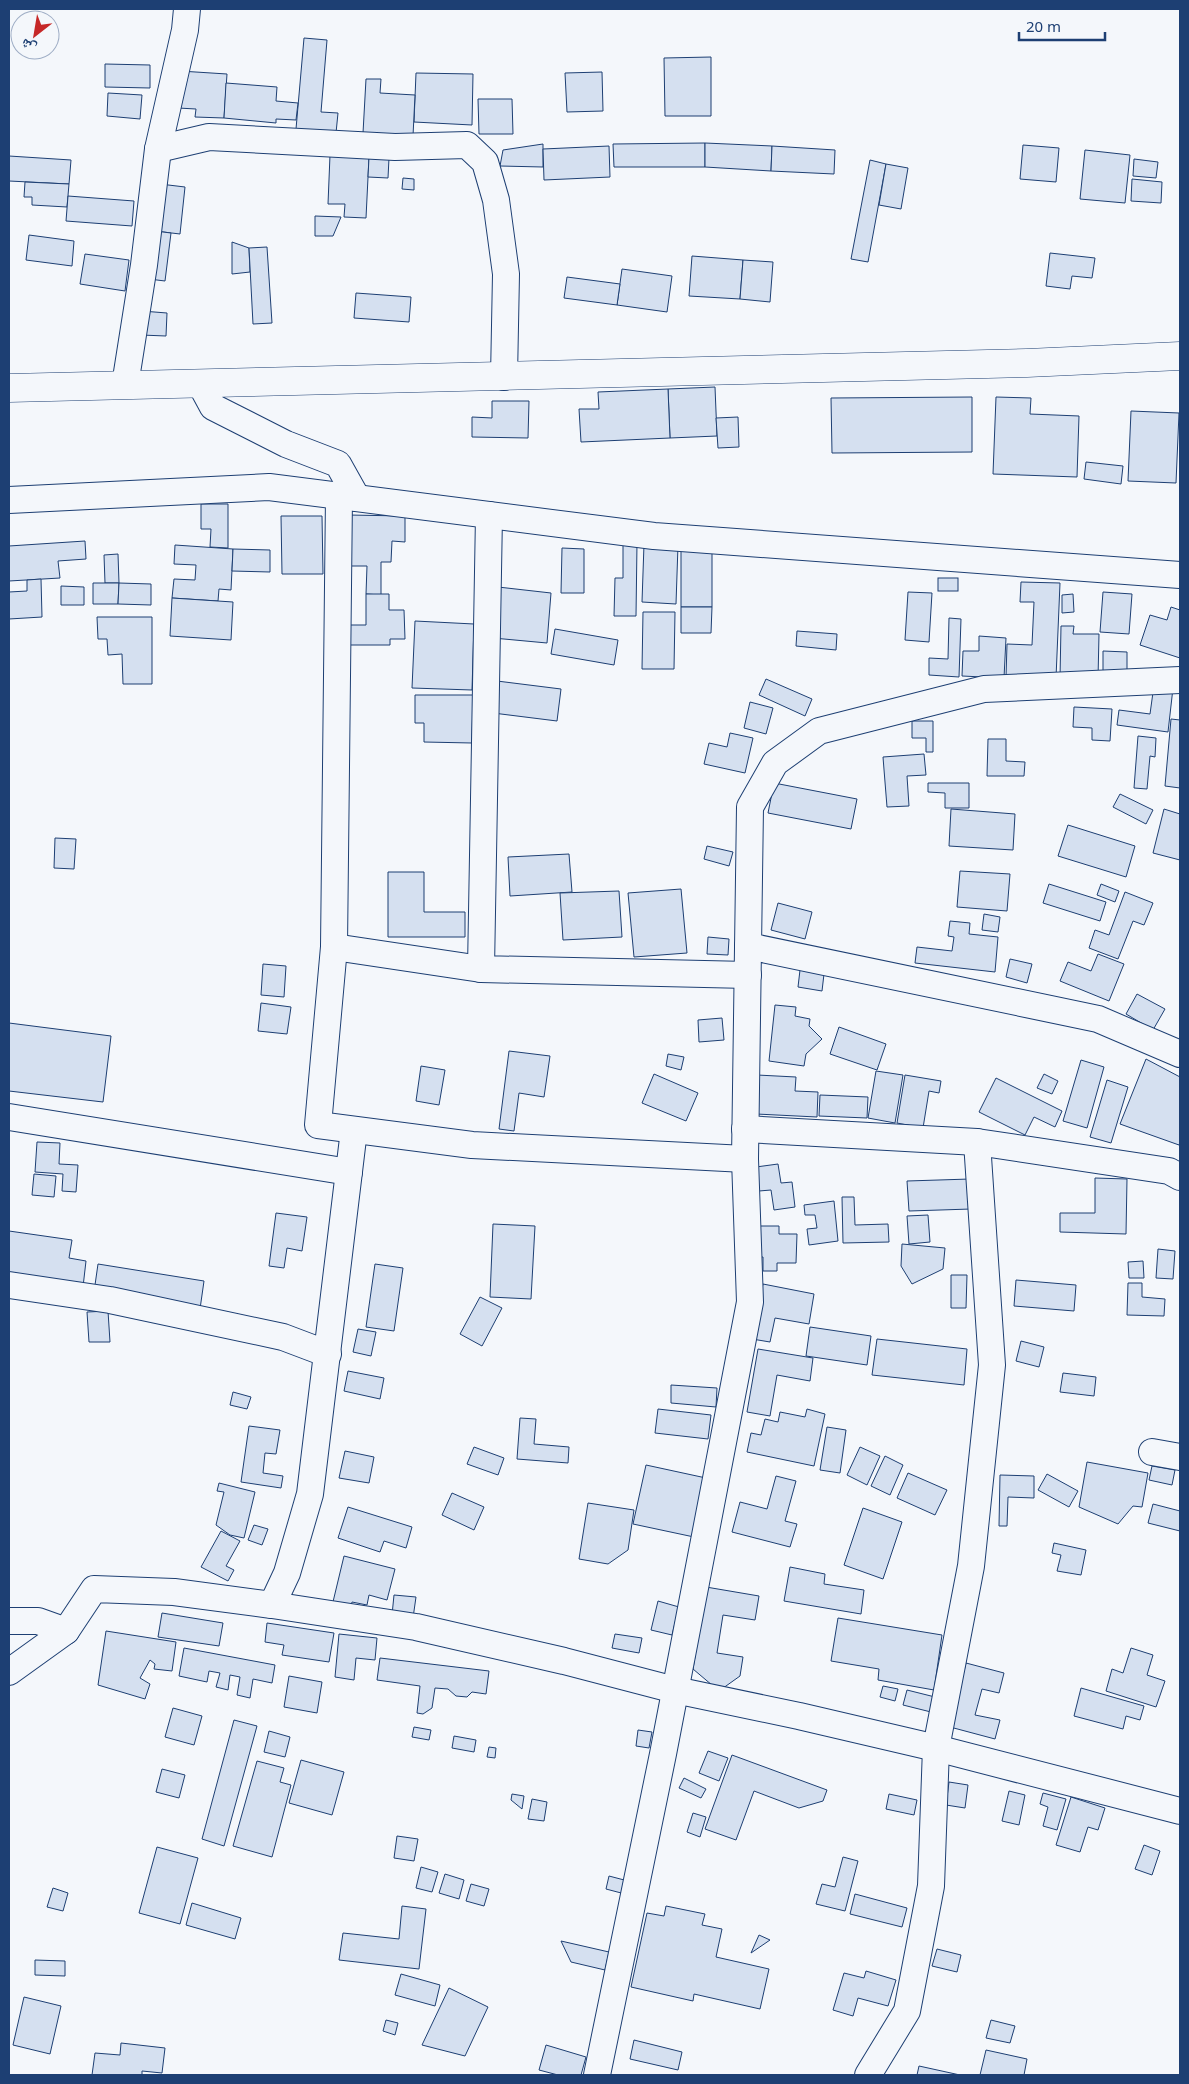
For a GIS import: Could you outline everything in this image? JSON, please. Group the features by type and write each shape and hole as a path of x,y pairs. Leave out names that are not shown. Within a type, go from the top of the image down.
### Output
{"main road":[{"path":"9,388 1007,364 1180,356"}],"street":[{"path":"125,385 144,265 158,149 186,30 187,9"},
{"path":"158,149 209,137 395,146 468,145 485,162 496,200 506,274 504,376"},
{"path":"200,383 213,407 286,444 338,464 348,497 334,947 318,1125 472,1145 745,1159"},
{"path":"9,500 269,487 654,536 1180,575"},
{"path":"481,969 489,515"},
{"path":"597,2075 675,1690 750,1302 745,1159 750,807 775,763 819,731 984,689 1180,680"},
{"path":"748,946 1098,1019 1180,1054"},
{"path":"334,947 481,969 748,975"},
{"path":"9,1117 349,1172"},
{"path":"746,1129 977,1142 1169,1171 1180,1177"},
{"path":"272,1605 287,1573 310,1494 354,1130"},
{"path":"868,2075 907,2011 931,1886 936,1748 971,1566 992,1365 977,1142"},
{"path":"9,1285 110,1300 283,1337 328,1354"},
{"path":"1152,1452 1180,1457"},
{"path":"9,1672 66,1630 94,1589 174,1592 416,1627 564,1661 675,1690 800,1716 936,1748 1180,1811"},
{"path":"9,1621 38,1621 66,1630"}],"building":[{"path":"304,38 327,40 321,112 338,113 336,133 296,129"},
{"path":"711,57 711,116 665,116 664,58"},
{"path":"105,64 150,65 150,88 105,87"},
{"path":"180,71 227,74 224,118 195,117 196,109 178,108"},
{"path":"602,72 603,111 567,112 565,73"},
{"path":"416,73 473,74 472,125 414,122"},
{"path":"366,79 381,79 380,93 415,95 413,136 363,133"},
{"path":"226,83 277,87 276,101 298,103 296,120 276,119 276,123 224,118"},
{"path":"108,93 142,95 140,119 107,116"},
{"path":"478,99 512,99 513,134 479,134"},
{"path":"705,143 705,167 614,167 613,144"},
{"path":"705,143 772,146 771,171 705,167"},
{"path":"543,144 543,167 500,166 503,150"},
{"path":"1023,145 1059,148 1056,182 1020,179"},
{"path":"609,146 610,177 544,180 543,149"},
{"path":"772,146 835,150 834,174 771,171"},
{"path":"1085,150 1130,155 1125,203 1080,199"},
{"path":"330,155 369,157 366,218 344,217 345,204 328,204"},
{"path":"9,156 71,160 69,184 9,181"},
{"path":"369,157 389,158 388,178 368,177"},
{"path":"1134,159 1158,162 1156,178 1133,176"},
{"path":"870,160 886,164 868,262 851,259"},
{"path":"886,164 908,168 901,209 879,205"},
{"path":"403,178 414,179 414,190 402,189"},
{"path":"1132,179 1162,182 1161,203 1131,201"},
{"path":"25,182 69,184 67,207 32,205 32,197 24,197"},
{"path":"160,184 185,187 180,234 155,231"},
{"path":"68,196 134,201 132,226 66,221"},
{"path":"315,216 341,217 333,236 315,236"},
{"path":"155,231 171,233 165,281 149,279"},
{"path":"29,235 74,241 72,266 26,260"},
{"path":"232,242 249,248 250,272 232,274"},
{"path":"267,247 272,323 253,324 249,248"},
{"path":"1050,253 1095,258 1092,278 1072,276 1070,289 1046,286"},
{"path":"85,254 129,260 125,291 80,284"},
{"path":"692,256 743,260 740,299 689,296"},
{"path":"743,260 773,262 770,302 740,299"},
{"path":"622,269 672,276 667,312 617,305"},
{"path":"567,277 620,284 617,305 564,298"},
{"path":"356,293 411,297 409,322 354,318"},
{"path":"142,311 167,313 166,336 141,335"},
{"path":"715,387 717,436 670,438 668,389"},
{"path":"668,389 670,438 581,442 579,409 599,409 598,392"},
{"path":"972,397 972,452 832,453 831,398"},
{"path":"996,397 1031,398 1030,414 1079,416 1077,477 993,474"},
{"path":"492,401 529,401 528,438 472,437 472,417 492,418"},
{"path":"1131,411 1179,413 1176,483 1128,481"},
{"path":"738,417 739,447 718,448 716,418"},
{"path":"1086,462 1123,466 1121,484 1084,479"},
{"path":"201,504 228,504 228,548 210,547 211,529 201,529"},
{"path":"348,515 405,516 405,542 392,541 391,562 381,562 381,595 366,594 367,566 348,566"},
{"path":"281,516 322,516 323,574 282,574"},
{"path":"85,541 86,559 58,561 60,578 9,581 9,546"},
{"path":"623,543 637,543 636,616 614,616 615,578 623,578"},
{"path":"644,544 678,545 676,604 642,602"},
{"path":"175,545 233,549 231,590 219,589 218,601 172,598 174,579 195,580 196,565 174,564"},
{"path":"562,548 584,549 584,593 561,593"},
{"path":"681,548 712,549 712,607 681,607"},
{"path":"233,549 270,550 270,572 232,571"},
{"path":"118,554 119,583 105,583 104,555"},
{"path":"938,578 958,578 958,591 938,591"},
{"path":"41,579 42,617 9,619 9,592 27,591 27,580"},
{"path":"1021,582 1060,583 1056,678 1006,677 1007,644 1032,645 1034,602 1020,602"},
{"path":"93,583 119,583 118,604 93,604"},
{"path":"119,583 151,584 151,605 118,604"},
{"path":"61,586 84,587 84,605 61,605"},
{"path":"498,587 551,593 547,643 493,638"},
{"path":"908,592 932,593 929,642 905,640"},
{"path":"1103,592 1132,594 1129,634 1100,632"},
{"path":"366,594 389,594 389,610 404,610 405,639 390,639 390,645 350,645 349,625 366,625"},
{"path":"1073,594 1074,612 1062,613 1062,595"},
{"path":"172,598 233,602 231,640 170,636"},
{"path":"681,607 712,607 711,633 681,633"},
{"path":"1171,607 1180,610 1180,658 1140,645 1150,615 1167,620"},
{"path":"643,612 675,612 674,669 642,669"},
{"path":"97,617 152,617 152,684 123,684 122,654 108,655 107,639 98,639"},
{"path":"949,618 961,619 959,677 929,675 929,658 948,659"},
{"path":"415,621 474,624 472,690 412,688"},
{"path":"1061,626 1074,626 1073,634 1099,634 1098,679 1060,678"},
{"path":"555,629 618,640 614,665 551,654"},
{"path":"797,631 837,634 836,650 796,646"},
{"path":"979,636 1006,638 1004,678 962,676 963,651 979,651"},
{"path":"1103,651 1127,652 1127,674 1103,674"},
{"path":"766,679 812,699 805,716 759,695"},
{"path":"497,681 561,689 557,721 493,713"},
{"path":"1154,685 1173,688 1168,732 1117,725 1119,710 1150,714"},
{"path":"415,695 473,695 472,743 424,742 424,723 415,723"},
{"path":"750,702 773,708 766,734 744,728"},
{"path":"1074,707 1112,709 1110,741 1092,740 1092,728 1073,727"},
{"path":"1171,719 1180,720 1180,788 1165,786"},
{"path":"912,721 933,721 933,752 926,752 926,738 912,738"},
{"path":"730,733 753,738 745,773 704,764 709,743 727,747"},
{"path":"1138,736 1156,738 1155,757 1150,756 1147,789 1134,788"},
{"path":"988,739 1006,739 1006,761 1025,762 1024,776 987,776"},
{"path":"924,754 926,775 907,776 909,806 887,807 883,757"},
{"path":"774,783 857,799 851,829 768,813"},
{"path":"928,783 969,783 969,808 945,808 945,793 928,792"},
{"path":"1120,794 1153,810 1146,824 1113,807"},
{"path":"951,809 1015,814 1013,850 949,846"},
{"path":"1164,809 1180,814 1180,860 1153,853"},
{"path":"1068,825 1135,846 1126,877 1058,856"},
{"path":"55,838 76,839 74,869 54,868"},
{"path":"707,846 733,852 729,866 704,859"},
{"path":"569,854 572,892 510,896 508,857"},
{"path":"960,871 1010,874 1007,911 957,907"},
{"path":"388,872 424,872 424,912 465,912 465,937 388,937"},
{"path":"1049,884 1106,902 1100,921 1043,903"},
{"path":"1101,884 1119,891 1115,902 1097,895"},
{"path":"681,889 687,953 634,957 628,893"},
{"path":"619,891 622,937 563,940 560,893"},
{"path":"1125,892 1153,903 1144,925 1133,921 1118,959 1089,948 1095,930 1109,935"},
{"path":"778,903 812,912 805,939 771,930"},
{"path":"984,914 1000,917 998,932 982,930"},
{"path":"950,921 970,923 969,934 998,937 995,972 915,963 917,947 952,951 954,937 948,936"},
{"path":"708,937 729,939 728,955 707,954"},
{"path":"1098,954 1124,964 1109,1001 1060,981 1068,962 1091,971"},
{"path":"1010,959 1032,964 1027,983 1006,977"},
{"path":"263,964 286,966 284,997 261,995"},
{"path":"800,970 824,974 822,991 798,987"},
{"path":"1137,994 1165,1009 1153,1030 1126,1014"},
{"path":"261,1003 291,1007 287,1034 258,1031"},
{"path":"775,1005 796,1007 795,1016 810,1019 809,1026 822,1039 806,1054 804,1066 769,1061"},
{"path":"722,1018 724,1040 699,1042 698,1020"},
{"path":"9,1023 111,1036 103,1102 9,1091"},
{"path":"839,1027 886,1044 877,1070 830,1054"},
{"path":"509,1051 550,1056 544,1097 519,1093 514,1131 499,1129"},
{"path":"668,1054 684,1057 681,1070 666,1066"},
{"path":"1146,1059 1180,1077 1179,1145 1120,1124"},
{"path":"1081,1060 1104,1067 1087,1128 1063,1121"},
{"path":"421,1066 445,1070 439,1105 416,1101"},
{"path":"876,1071 903,1075 895,1123 868,1118"},
{"path":"654,1074 698,1093 686,1121 642,1103"},
{"path":"1044,1074 1058,1081 1052,1094 1037,1088"},
{"path":"757,1075 796,1077 795,1091 818,1092 817,1117 756,1114"},
{"path":"905,1075 941,1081 939,1093 929,1091 923,1128 897,1123"},
{"path":"996,1078 1062,1111 1055,1127 1034,1117 1025,1135 979,1112"},
{"path":"1107,1080 1128,1087 1111,1143 1090,1137"},
{"path":"820,1095 868,1097 867,1118 819,1116"},
{"path":"37,1142 60,1143 59,1164 78,1165 76,1192 62,1191 63,1174 35,1172"},
{"path":"778,1164 781,1183 792,1182 795,1207 774,1210 771,1190 759,1191 756,1167"},
{"path":"34,1174 56,1176 54,1197 32,1195"},
{"path":"1095,1178 1127,1179 1126,1234 1060,1232 1060,1213 1095,1213"},
{"path":"970,1179 971,1209 909,1211 907,1181"},
{"path":"842,1197 854,1197 855,1225 888,1224 889,1242 843,1243"},
{"path":"834,1201 838,1241 809,1245 807,1229 817,1228 815,1215 805,1215 804,1205"},
{"path":"276,1213 307,1217 302,1251 287,1248 284,1268 269,1266"},
{"path":"928,1215 930,1242 909,1244 907,1216"},
{"path":"493,1224 535,1226 531,1299 490,1297"},
{"path":"757,1226 779,1226 779,1234 797,1234 796,1263 777,1263 777,1271 763,1271 763,1257 757,1257"},
{"path":"9,1231 72,1240 69,1258 86,1261 83,1287 9,1276"},
{"path":"902,1244 945,1248 943,1269 912,1284 901,1266"},
{"path":"1158,1249 1175,1251 1173,1279 1156,1278"},
{"path":"1143,1261 1144,1278 1129,1278 1128,1262"},
{"path":"98,1264 204,1281 200,1309 94,1292"},
{"path":"375,1264 403,1268 394,1331 366,1327"},
{"path":"951,1275 967,1275 966,1308 951,1308"},
{"path":"1016,1280 1076,1285 1074,1311 1014,1306"},
{"path":"1128,1283 1142,1283 1142,1297 1165,1299 1164,1316 1127,1315"},
{"path":"763,1284 814,1294 809,1324 775,1318 770,1342 752,1339"},
{"path":"480,1297 502,1308 482,1346 460,1334"},
{"path":"108,1311 110,1342 89,1342 87,1312"},
{"path":"810,1327 871,1336 867,1365 806,1356"},
{"path":"358,1329 376,1332 371,1356 353,1352"},
{"path":"877,1339 967,1349 964,1385 872,1375"},
{"path":"1021,1341 1044,1347 1039,1367 1016,1361"},
{"path":"758,1349 813,1358 810,1381 777,1375 770,1416 747,1412"},
{"path":"348,1371 384,1378 380,1399 344,1391"},
{"path":"1063,1373 1096,1377 1094,1396 1060,1392"},
{"path":"671,1385 717,1388 716,1407 671,1403"},
{"path":"233,1392 251,1397 247,1409 230,1405"},
{"path":"658,1409 711,1415 708,1439 655,1433"},
{"path":"807,1409 825,1414 814,1466 747,1452 751,1433 761,1435 765,1419 778,1422 780,1412 805,1417"},
{"path":"520,1418 536,1419 534,1444 569,1447 568,1463 517,1459"},
{"path":"249,1426 280,1430 276,1454 265,1453 263,1473 283,1476 281,1488 241,1482"},
{"path":"827,1427 846,1430 840,1473 820,1470"},
{"path":"474,1447 504,1458 498,1475 467,1464"},
{"path":"860,1447 880,1456 867,1485 847,1475"},
{"path":"345,1451 374,1457 369,1483 339,1478"},
{"path":"885,1456 903,1465 890,1495 871,1486"},
{"path":"1087,1462 1148,1473 1142,1507 1133,1506 1118,1524 1079,1507"},
{"path":"646,1465 706,1478 694,1537 633,1524"},
{"path":"1152,1466 1175,1470 1172,1485 1149,1480"},
{"path":"908,1473 947,1490 935,1515 897,1498"},
{"path":"1047,1474 1078,1491 1069,1507 1038,1490"},
{"path":"1000,1475 1034,1476 1034,1498 1008,1497 1007,1526 999,1526"},
{"path":"776,1476 796,1481 785,1521 797,1524 790,1547 732,1532 740,1502 767,1509"},
{"path":"219,1483 255,1492 244,1538 230,1535 216,1525 224,1492 217,1491"},
{"path":"452,1493 484,1507 474,1530 442,1515"},
{"path":"588,1503 634,1510 628,1550 608,1564 579,1559"},
{"path":"1153,1504 1180,1511 1180,1531 1148,1523"},
{"path":"348,1507 412,1527 406,1548 384,1541 380,1552 338,1538"},
{"path":"863,1508 902,1522 883,1579 844,1565"},
{"path":"254,1525 268,1529 262,1545 248,1540"},
{"path":"221,1531 240,1541 226,1566 234,1570 228,1581 201,1567"},
{"path":"1054,1543 1086,1550 1081,1575 1057,1571 1061,1555 1052,1553"},
{"path":"344,1556 395,1569 387,1600 369,1595 367,1605 352,1602 350,1610 332,1606"},
{"path":"790,1567 825,1574 824,1584 864,1590 861,1614 784,1601"},
{"path":"706,1587 759,1596 755,1620 723,1615 717,1653 743,1657 740,1676 719,1691 693,1669"},
{"path":"394,1595 416,1597 413,1618 392,1615"},
{"path":"658,1601 679,1607 672,1635 651,1630"},
{"path":"162,1613 223,1623 219,1646 158,1637"},
{"path":"838,1618 942,1635 934,1690 878,1680 879,1669 831,1661"},
{"path":"267,1623 334,1633 329,1662 282,1655 284,1645 265,1642"},
{"path":"106,1631 176,1642 172,1671 154,1669 155,1664 150,1660 140,1678 150,1684 145,1699 98,1685"},
{"path":"339,1634 377,1638 375,1660 356,1658 354,1680 335,1677"},
{"path":"615,1634 642,1638 639,1653 612,1648"},
{"path":"184,1648 275,1665 272,1683 253,1679 250,1698 237,1695 240,1677 230,1675 228,1690 216,1687 220,1673 209,1671 207,1682 179,1676"},
{"path":"1131,1648 1153,1655 1147,1675 1165,1681 1156,1707 1106,1691 1112,1669 1123,1673"},
{"path":"380,1658 489,1671 486,1694 472,1692 467,1697 456,1696 448,1689 435,1688 432,1708 423,1714 417,1713 420,1686 377,1680"},
{"path":"966,1663 1004,1673 999,1693 982,1689 975,1715 1000,1720 995,1739 950,1727"},
{"path":"289,1676 322,1682 317,1713 284,1707"},
{"path":"883,1686 898,1689 895,1701 880,1697"},
{"path":"1081,1688 1144,1706 1140,1720 1126,1716 1123,1729 1074,1716"},
{"path":"907,1690 935,1697 931,1712 903,1705"},
{"path":"173,1708 202,1716 194,1745 165,1737"},
{"path":"234,1720 257,1726 224,1846 202,1839"},
{"path":"414,1727 431,1730 429,1740 412,1737"},
{"path":"638,1730 652,1732 649,1748 636,1746"},
{"path":"269,1731 290,1737 285,1757 264,1752"},
{"path":"454,1736 476,1740 474,1752 452,1748"},
{"path":"489,1747 496,1748 495,1758 487,1757"},
{"path":"708,1751 728,1758 719,1781 699,1773"},
{"path":"732,1755 827,1790 823,1801 799,1808 754,1791 736,1840 705,1829"},
{"path":"301,1760 344,1772 332,1815 289,1803"},
{"path":"257,1761 284,1768 280,1782 291,1785 272,1857 233,1846"},
{"path":"162,1769 185,1775 179,1798 156,1792"},
{"path":"684,1778 706,1789 701,1798 679,1788"},
{"path":"949,1782 968,1785 965,1808 946,1805"},
{"path":"1009,1791 1025,1795 1019,1825 1002,1821"},
{"path":"1043,1793 1066,1799 1057,1830 1043,1826 1048,1807 1040,1804"},
{"path":"512,1794 524,1796 522,1809 511,1800"},
{"path":"889,1794 917,1800 914,1815 886,1809"},
{"path":"1071,1797 1105,1808 1098,1830 1088,1827 1080,1852 1056,1845"},
{"path":"532,1799 547,1802 544,1821 528,1819"},
{"path":"693,1813 706,1817 700,1837 687,1832"},
{"path":"397,1836 418,1839 414,1861 394,1858"},
{"path":"1144,1845 1160,1851 1152,1875 1135,1869"},
{"path":"157,1847 198,1858 180,1924 139,1913"},
{"path":"843,1857 858,1861 845,1911 816,1904 822,1884 835,1887"},
{"path":"421,1867 438,1872 432,1892 416,1888"},
{"path":"445,1874 464,1880 459,1899 439,1893"},
{"path":"609,1876 628,1881 625,1894 606,1889"},
{"path":"471,1884 489,1889 484,1906 466,1901"},
{"path":"53,1888 68,1893 63,1911 47,1907"},
{"path":"855,1894 907,1908 902,1927 850,1914"},
{"path":"192,1903 241,1918 235,1939 186,1925"},
{"path":"402,1906 426,1909 419,1969 339,1960 343,1933 399,1939"},
{"path":"666,1906 705,1914 702,1925 722,1929 716,1957 769,1969 760,2009 694,1994 693,2001 631,1987 647,1913 664,1916"},
{"path":"759,1935 770,1940 751,1953"},
{"path":"561,1941 609,1952 605,1970 571,1962"},
{"path":"937,1949 961,1955 957,1972 932,1966"},
{"path":"35,1960 65,1961 65,1976 35,1975"},
{"path":"866,1971 896,1980 888,2006 858,1998 853,2016 833,2010 844,1973 864,1978"},
{"path":"401,1974 440,1985 435,2006 395,1995"},
{"path":"449,1988 488,2007 465,2056 422,2045"},
{"path":"24,1997 61,2006 50,2054 13,2045"},
{"path":"386,2020 398,2023 395,2035 383,2031"},
{"path":"991,2020 1015,2026 1010,2043 986,2038"},
{"path":"634,2040 682,2052 678,2070 630,2059"},
{"path":"121,2043 165,2048 162,2073 142,2071 142,2075 92,2075 95,2053 120,2055"},
{"path":"546,2045 586,2057 581,2075 558,2075 539,2070"},
{"path":"986,2050 1027,2059 1024,2075 980,2075"},
{"path":"919,2066 960,2075 917,2075"}]}
